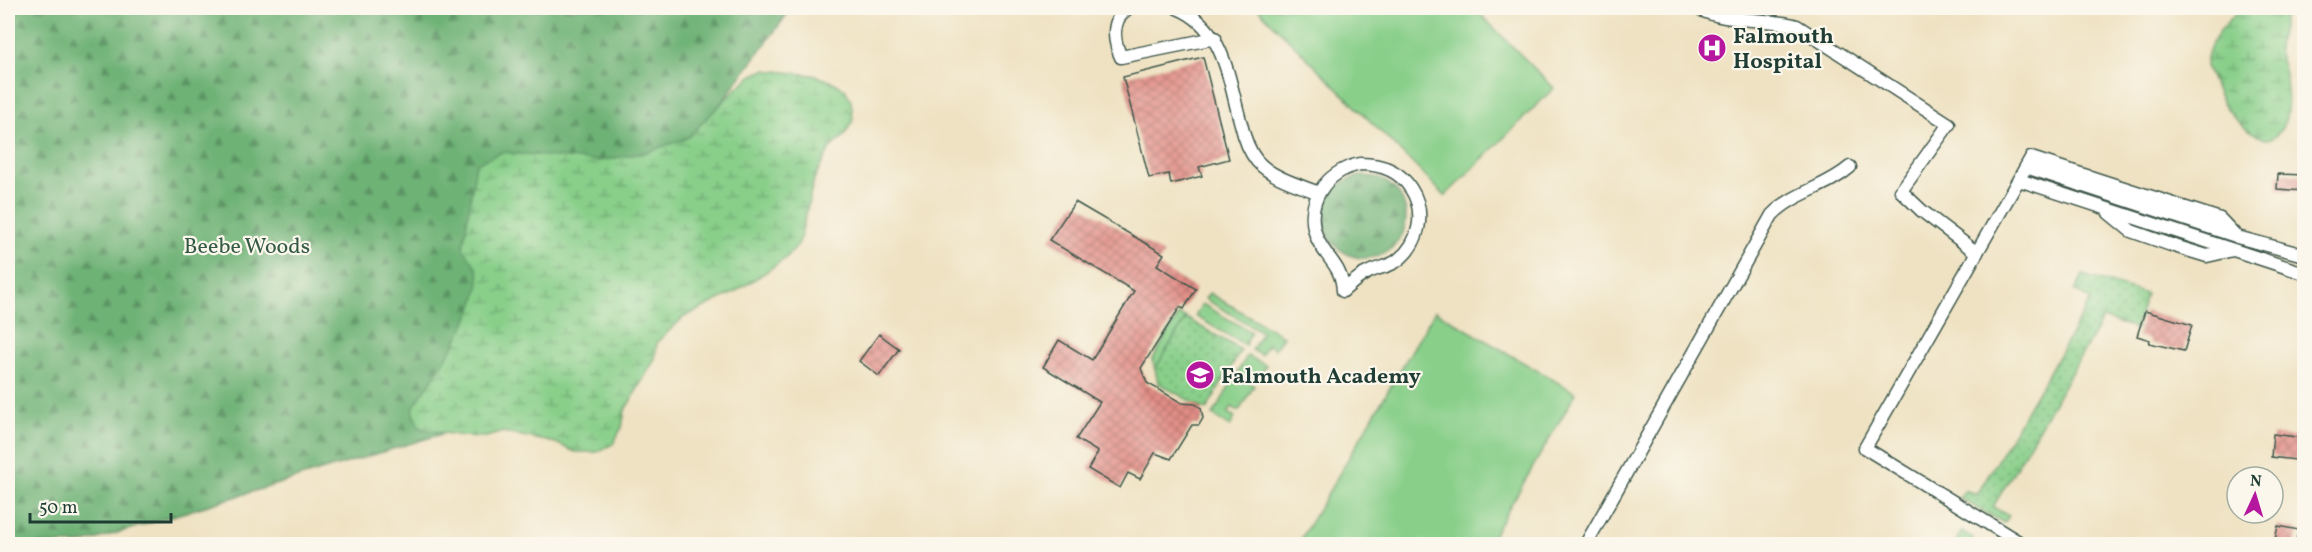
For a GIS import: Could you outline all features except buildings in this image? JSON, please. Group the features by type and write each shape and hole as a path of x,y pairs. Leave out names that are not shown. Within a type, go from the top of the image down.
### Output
{"lane":[{"path":"1128,8 1117,21 1114,34 1122,57 1215,38"},
{"path":"1177,8 1198,18 1215,38 1247,146 1258,162 1272,173 1319,192"},
{"path":"1697,8 1726,17 1775,20 1797,26 1948,124 1901,190 1922,212 1977,253"},
{"path":"2022,544 1865,448 2029,162"},
{"path":"2029,162 2220,219 2237,237"},
{"path":"2029,162 2237,237 2304,255"},
{"path":"1371,164 1391,170 1407,183 1417,201 1419,221 1416,236 1398,260 1369,272 1343,291 1342,277 1315,231 1313,218 1319,192 1332,176 1350,166 1371,164"},
{"path":"1586,544 1772,215 1789,200 1832,181 1850,167"},
{"path":"2019,180 2304,273"},
{"path":"2103,208 2131,231 2171,245 2207,256 2234,250"},
{"path":"2256,257 2261,243"}],"green space":[{"name":"Beebe Woods","path":"8,8 792,8 484,421 81,544 8,544"},
{"path":"1257,8 1474,8 1554,88 1445,196"},
{"path":"2243,8 2286,8 2278,48 2287,86 2287,113 2281,129 2270,139 2258,136 2236,119 2218,94 2206,66 2207,57 2218,33"},
{"path":"765,70 813,75 831,81 845,89 851,101 853,120 844,136 830,148 814,179 799,243 786,258 763,274 733,293 684,317 657,342 655,359 625,410 622,427 613,444 597,452 575,452 556,443 503,432 486,437 463,436 421,429 413,415 414,406 456,341 474,303 478,286 477,269 463,248 476,163 503,152 599,161 647,152 687,138 737,88 753,75"},
{"path":"1365,176 1381,180 1394,188 1402,201 1406,217 1402,233 1394,246 1381,254 1365,258 1349,254 1336,246 1328,233 1324,217 1328,201 1336,188 1349,180"},
{"path":"2083,275 2146,294 2136,329 2103,318 1993,507 2009,516 2004,523 1959,498 1965,490 1977,495 2091,300 2075,291"},
{"path":"1209,293 1283,336 1275,349 1268,344 1261,355 1252,350 1262,332 1205,299"},
{"path":"1202,304 1251,332 1245,345 1195,316"},
{"path":"1435,311 1576,393 1488,544 1298,544"},
{"path":"1179,314 1186,318 1155,369 1152,360"},
{"path":"1186,318 1241,350 1206,410 1158,383 1155,369"},
{"path":"1247,356 1266,365 1258,379 1251,376 1248,381 1254,386 1239,411 1232,407 1228,413 1235,417 1230,427 1213,415"},
{"path":"1962,531 1973,538 1970,544 1954,544"}],"place":[{"name":"Falmouth Hospital","path":"1712,48"},
{"name":"Falmouth Academy","path":"1200,375"}]}
